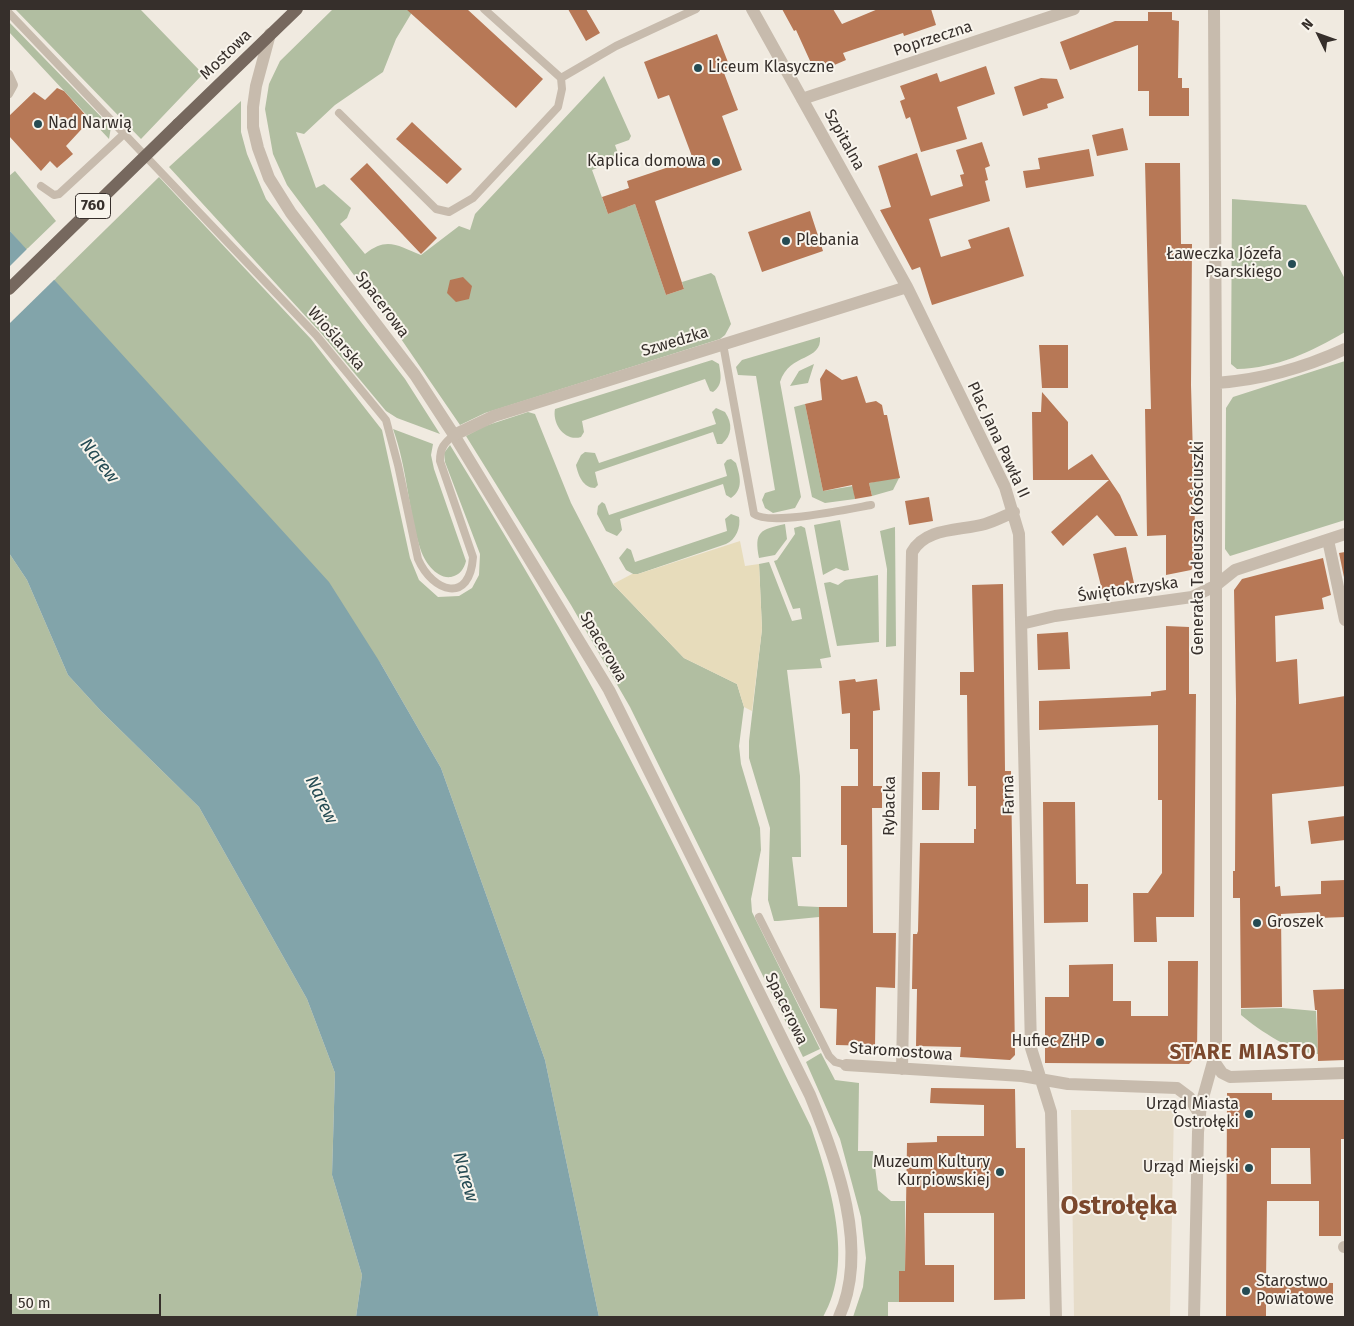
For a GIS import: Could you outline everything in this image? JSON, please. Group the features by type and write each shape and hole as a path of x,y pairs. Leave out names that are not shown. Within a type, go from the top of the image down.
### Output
{"main road":[{"name":"Mostowa","path":"9,288 297,9"}],"street":[{"name":"Szpitalna","path":"752,9 907,287"},
{"name":"Poprzeczna","path":"802,99 1074,9"},
{"name":"Generała Tadeusza Kościuszki","path":"1194,1317 1200,1115 1216,1051 1214,9"},
{"name":"Spacerowa","path":"270,34 256,86 253,106 253,127 258,148 269,178 291,213 415,375 454,434 610,690 810,1095 834,1161 852,1236 853,1260 846,1298 839,1317"},
{"name":"Szwedzka","path":"454,434 494,416 907,287"},
{"name":"Plac Jana Pawła II","path":"907,287 1005,487 1014,512 986,524 932,534 916,545"},
{"path":"1216,383 1243,381 1345,350"},
{"name":"Farna","path":"1014,512 1022,559 1031,1048 1038,1078 1051,1112 1056,1317"},
{"name":"Świętokrzyska","path":"1022,624 1055,616 1192,597 1215,586 1235,570 1345,534"},
{"path":"1328,540 1345,620"},
{"name":"Rybacka","path":"902,1069 911,563 912,552 916,545"},
{"path":"1213,1060 1222,1073 1230,1076 1345,1073"},
{"name":"Staromostowa","path":"846,1065 1038,1078 1068,1084 1177,1088 1189,1097 1200,1115"}],"lane":[{"path":"339,113 436,209 449,212 459,208 473,198 558,107 562,88 561,78 484,9"},
{"path":"561,78 616,46 696,9"},
{"name":"Wioślarska","path":"9,13 316,335 386,420 398,465 418,559 424,573 433,582 443,587 460,586 469,580 473,557 440,461 440,450 445,442 454,434"},
{"path":"9,74 14,85 9,94"},
{"path":"42,186 49,194 54,196 59,194 125,133"},
{"path":"723,344 754,514 764,519 806,516 871,505"},
{"name":"Staromostowa","path":"760,917 829,1056 835,1062 846,1065"}],"green space":[{"path":"15,9 140,9 203,74 141,139"},
{"path":"333,9 414,9 396,39 383,72 335,105 304,134 296,132 316,188 324,184 351,208 347,218 340,224 365,254 380,245 393,244 421,255 459,226 470,230 475,214 604,76 631,136 629,140 615,145 620,159 592,170 608,214 623,208 618,192 621,190 627,207 635,204 666,295 684,289 682,282 711,273 715,276 731,324 725,335 720,339 485,413 460,425 397,333 287,185 273,154 265,109 269,84 280,61"},
{"path":"9,22 111,127 109,139 9,32"},
{"path":"241,101 241,132 247,154 266,199 405,379 440,434 397,418 386,411 321,333 169,167"},
{"path":"15,171 56,221 26,250 9,230 9,176"},
{"path":"159,177 311,339 382,430 410,558 419,580 438,597 459,596 472,588 479,575 480,554 445,462 444,453 450,445 541,596 650,797 811,1127 832,1198 838,1248 837,1272 832,1295 823,1317 599,1317 545,1060 441,768 381,664 54,280"},
{"path":"1232,199 1306,205 1345,279 1345,332 1293,358 1266,366 1237,369 1231,364"},
{"path":"820,337 816,350 791,366 785,372 780,382 801,497 795,508 773,513 765,508 762,500 765,493 775,490 756,376 738,375 736,367 742,360"},
{"path":"712,360 719,364 721,376 720,383 713,392 710,391 705,379 582,421 584,432 581,437 570,437 558,426 555,409"},
{"path":"1345,361 1345,520 1230,556 1225,549 1226,408 1233,397"},
{"path":"814,364 808,383 790,386 799,371"},
{"path":"805,404 823,491 853,486 855,499 825,503 812,497 794,407"},
{"path":"716,408 725,412 730,425 728,437 722,444 717,444 713,432 595,472 598,485 595,488 587,486 580,477 576,465 581,455 585,452 595,453 599,463 716,424 712,412"},
{"path":"528,412 535,414 571,503 613,584 684,658 737,684 744,707 739,746 741,764 760,828 761,850 751,899 752,912 820,1049 803,1057 630,707 571,605 466,436 485,426"},
{"path":"393,429 433,444 431,455 434,469 466,561 464,567 457,575 446,577 440,575 431,568 422,553 416,533 398,443"},
{"path":"731,459 736,463 740,482 738,491 731,498 726,495 723,484 620,519 622,530 617,536 606,531 597,514 598,506 602,502 605,504 609,515 727,476 724,464 727,460"},
{"path":"900,476 893,490 872,496 869,483"},
{"path":"731,514 739,517 739,525 733,540 726,544 635,575 626,570 619,558 627,548 631,550 635,562 727,531 725,519"},
{"path":"840,520 849,570 844,571 836,568 823,575 814,525"},
{"path":"785,524 787,539 775,555 759,558 757,542 761,533 764,530"},
{"path":"801,526 805,528 831,657 820,659 822,668 787,670 800,776 801,857 792,857 798,906 819,907 819,917 774,921 768,900 770,828 749,758 749,741 762,629 759,564 769,562 792,621 802,619 800,608 793,609 774,561 777,560 795,534 794,528"},
{"path":"895,527 896,646 886,647 887,569 880,531"},
{"path":"9,553 27,580 68,675 101,711 199,807 307,999 335,1073 332,1175 362,1275 356,1317 9,1317"},
{"path":"878,575 879,642 837,646 824,583 830,582 838,585 845,580"},
{"path":"1282,1008 1316,1011 1318,1054 1298,1050 1277,1040 1241,1015 1241,1009"},
{"path":"821,1053 835,1080 859,1083 858,1151 873,1151 878,1190 891,1201 905,1201 905,1271 899,1271 899,1302 888,1302 888,1317 853,1317 863,1287 866,1258 861,1217 840,1139 806,1062"}],"sand":[{"path":"740,541 745,566 759,564 762,629 752,711 744,707 737,684 684,658 613,584 632,574 638,574"}],"shaded area":[{"path":"1071,1110 1174,1110 1170,1317 1074,1317"}],"water":[{"name":"Narew","path":"9,230 329,582 381,664 441,768 545,1060 599,1317 356,1317 362,1275 332,1175 335,1073 307,999 199,807 101,711 68,675 27,580 9,553"}],"pier":[{"path":"28,248 56,278 9,324 9,267"}],"building":[{"path":"406,9 467,9 543,79 516,108"},
{"path":"568,9 586,9 600,33 586,41"},
{"path":"782,9 833,9 842,24 878,9 931,9 936,25 904,36 903,33 843,53 846,60 818,72 813,62 811,63 796,30 794,31"},
{"path":"1148,12 1172,12 1172,20 1179,21 1178,78 1182,78 1182,88 1189,88 1189,116 1149,116 1149,91 1138,91 1138,45 1070,70 1060,42 1115,21 1148,21"},
{"path":"717,34 731,70 724,73 738,110 722,116 742,170 655,201 684,289 666,295 635,204 608,214 602,197 629,188 627,181 693,159 669,95 658,99 644,62"},
{"path":"986,66 995,94 957,107 967,139 921,152 910,117 906,119 900,101 905,99 900,86 937,73 940,82"},
{"path":"1041,78 1057,79 1064,98 1047,104 1048,108 1023,116 1014,87"},
{"name":"Nad Narwią","path":"57,88 64,91 90,120 66,146 73,154 57,168 50,161 41,171 9,136 9,116 34,92 45,100"},
{"path":"412,122 462,169 447,184 396,139"},
{"path":"1123,128 1128,150 1097,156 1092,135"},
{"path":"982,142 990,166 985,168 988,180 985,181 990,201 929,219 941,257 971,248 968,240 1009,227 1024,276 932,305 920,267 912,270 880,210 891,207 878,166 917,153 931,196 963,186 960,175 964,174 956,150"},
{"path":"1089,149 1094,176 1026,188 1023,171 1040,169 1038,158"},
{"path":"367,163 437,238 421,254 350,179"},
{"path":"1145,163 1180,163 1181,244 1192,244 1191,385 1196,563 1191,570 1166,575 1166,535 1147,536 1145,409 1151,409"},
{"name":"Plebania","path":"810,211 823,251 762,272 748,232"},
{"path":"463,277 472,286 469,299 456,302 447,293 450,280"},
{"path":"1039,345 1068,345 1068,388 1042,388"},
{"path":"826,369 842,380 857,376 866,403 876,401 882,405 884,415 887,415 900,478 869,483 872,496 855,499 852,485 823,491 805,404 822,400 820,379"},
{"path":"1042,392 1068,422 1068,470 1092,454 1120,495 1138,536 1115,536 1097,515 1063,546 1051,532 1109,480 1033,480 1032,412 1041,412"},
{"path":"929,497 933,521 909,525 905,501"},
{"path":"1126,547 1134,583 1102,590 1093,554"},
{"path":"1345,552 1345,582 1339,553"},
{"path":"1323,558 1331,595 1322,598 1324,609 1275,616 1276,662 1297,659 1299,704 1345,696 1345,786 1272,794 1275,887 1280,886 1281,896 1321,894 1321,881 1345,880 1345,917 1319,918 1319,912 1281,914 1282,1007 1241,1008 1240,898 1233,898 1233,871 1235,871 1236,699 1234,590 1242,579"},
{"path":"1003,584 1005,771 1011,771 1015,1055 1010,1060 960,1057 961,1047 916,1046 917,989 912,989 913,934 917,934 918,931 920,843 974,843 974,829 976,829 976,786 968,786 967,695 960,695 960,672 974,672 972,585"},
{"path":"1166,626 1189,627 1189,694 1196,694 1194,917 1156,917 1157,942 1134,942 1133,893 1148,893 1162,873 1162,800 1158,800 1158,725 1039,730 1039,701 1151,696 1151,692 1166,690"},
{"path":"1068,632 1070,669 1038,670 1037,634"},
{"path":"855,679 856,682 877,679 880,710 873,711 873,786 882,786 882,808 872,808 873,933 896,933 895,988 876,987 875,1046 836,1045 837,1009 820,1008 819,907 847,907 847,845 841,845 841,786 858,786 858,749 850,749 850,713 842,714 839,681"},
{"path":"922,772 940,772 939,810 922,810"},
{"path":"1043,802 1075,802 1076,884 1088,884 1088,922 1044,923"},
{"path":"1345,816 1345,840 1311,844 1308,821"},
{"path":"1168,961 1198,961 1197,1055 1189,1064 1045,1063 1045,997 1069,997 1069,965 1113,964 1113,1001 1131,1001 1131,1016 1168,1016"},
{"path":"1345,989 1345,1060 1318,1061 1317,1010 1315,1010 1313,990"},
{"path":"931,1088 1015,1089 1016,1148 1025,1148 1025,1299 994,1300 994,1213 924,1213 925,1265 954,1265 954,1302 899,1302 899,1271 905,1271 907,1143 937,1142 937,1136 984,1136 984,1105 930,1103"},
{"path":"1227,1093 1272,1093 1272,1100 1345,1100 1345,1139 1341,1139 1341,1236 1319,1236 1319,1201 1267,1201 1266,1282 1333,1283 1333,1301 1266,1300 1266,1317 1226,1317","holes":["1271,1148 1310,1148 1311,1184 1271,1184"]}],"place":[{"name":"Liceum Klasyczne","path":"698,68"},
{"name":"Nad Narwią","path":"38,124"},
{"name":"Kaplica domowa","path":"716,162"},
{"name":"Plebania","path":"786,241"},
{"name":"Ławeczka Józefa Psarskiego","path":"1292,264"},
{"name":"Groszek","path":"1257,923"},
{"name":"Hufiec ZHP","path":"1100,1042"},
{"name":"Urząd Miasta Ostrołęki","path":"1249,1114"},
{"name":"Urząd Miejski","path":"1249,1168"},
{"name":"Muzeum Kultury Kurpiowskiej","path":"1000,1172"},
{"name":"Starostwo Powiatowe","path":"1246,1291"}],"district":[{"name":"STARE MIASTO","path":"1243,1053"},
{"name":"Ostrołęka","path":"1119,1207"}]}
